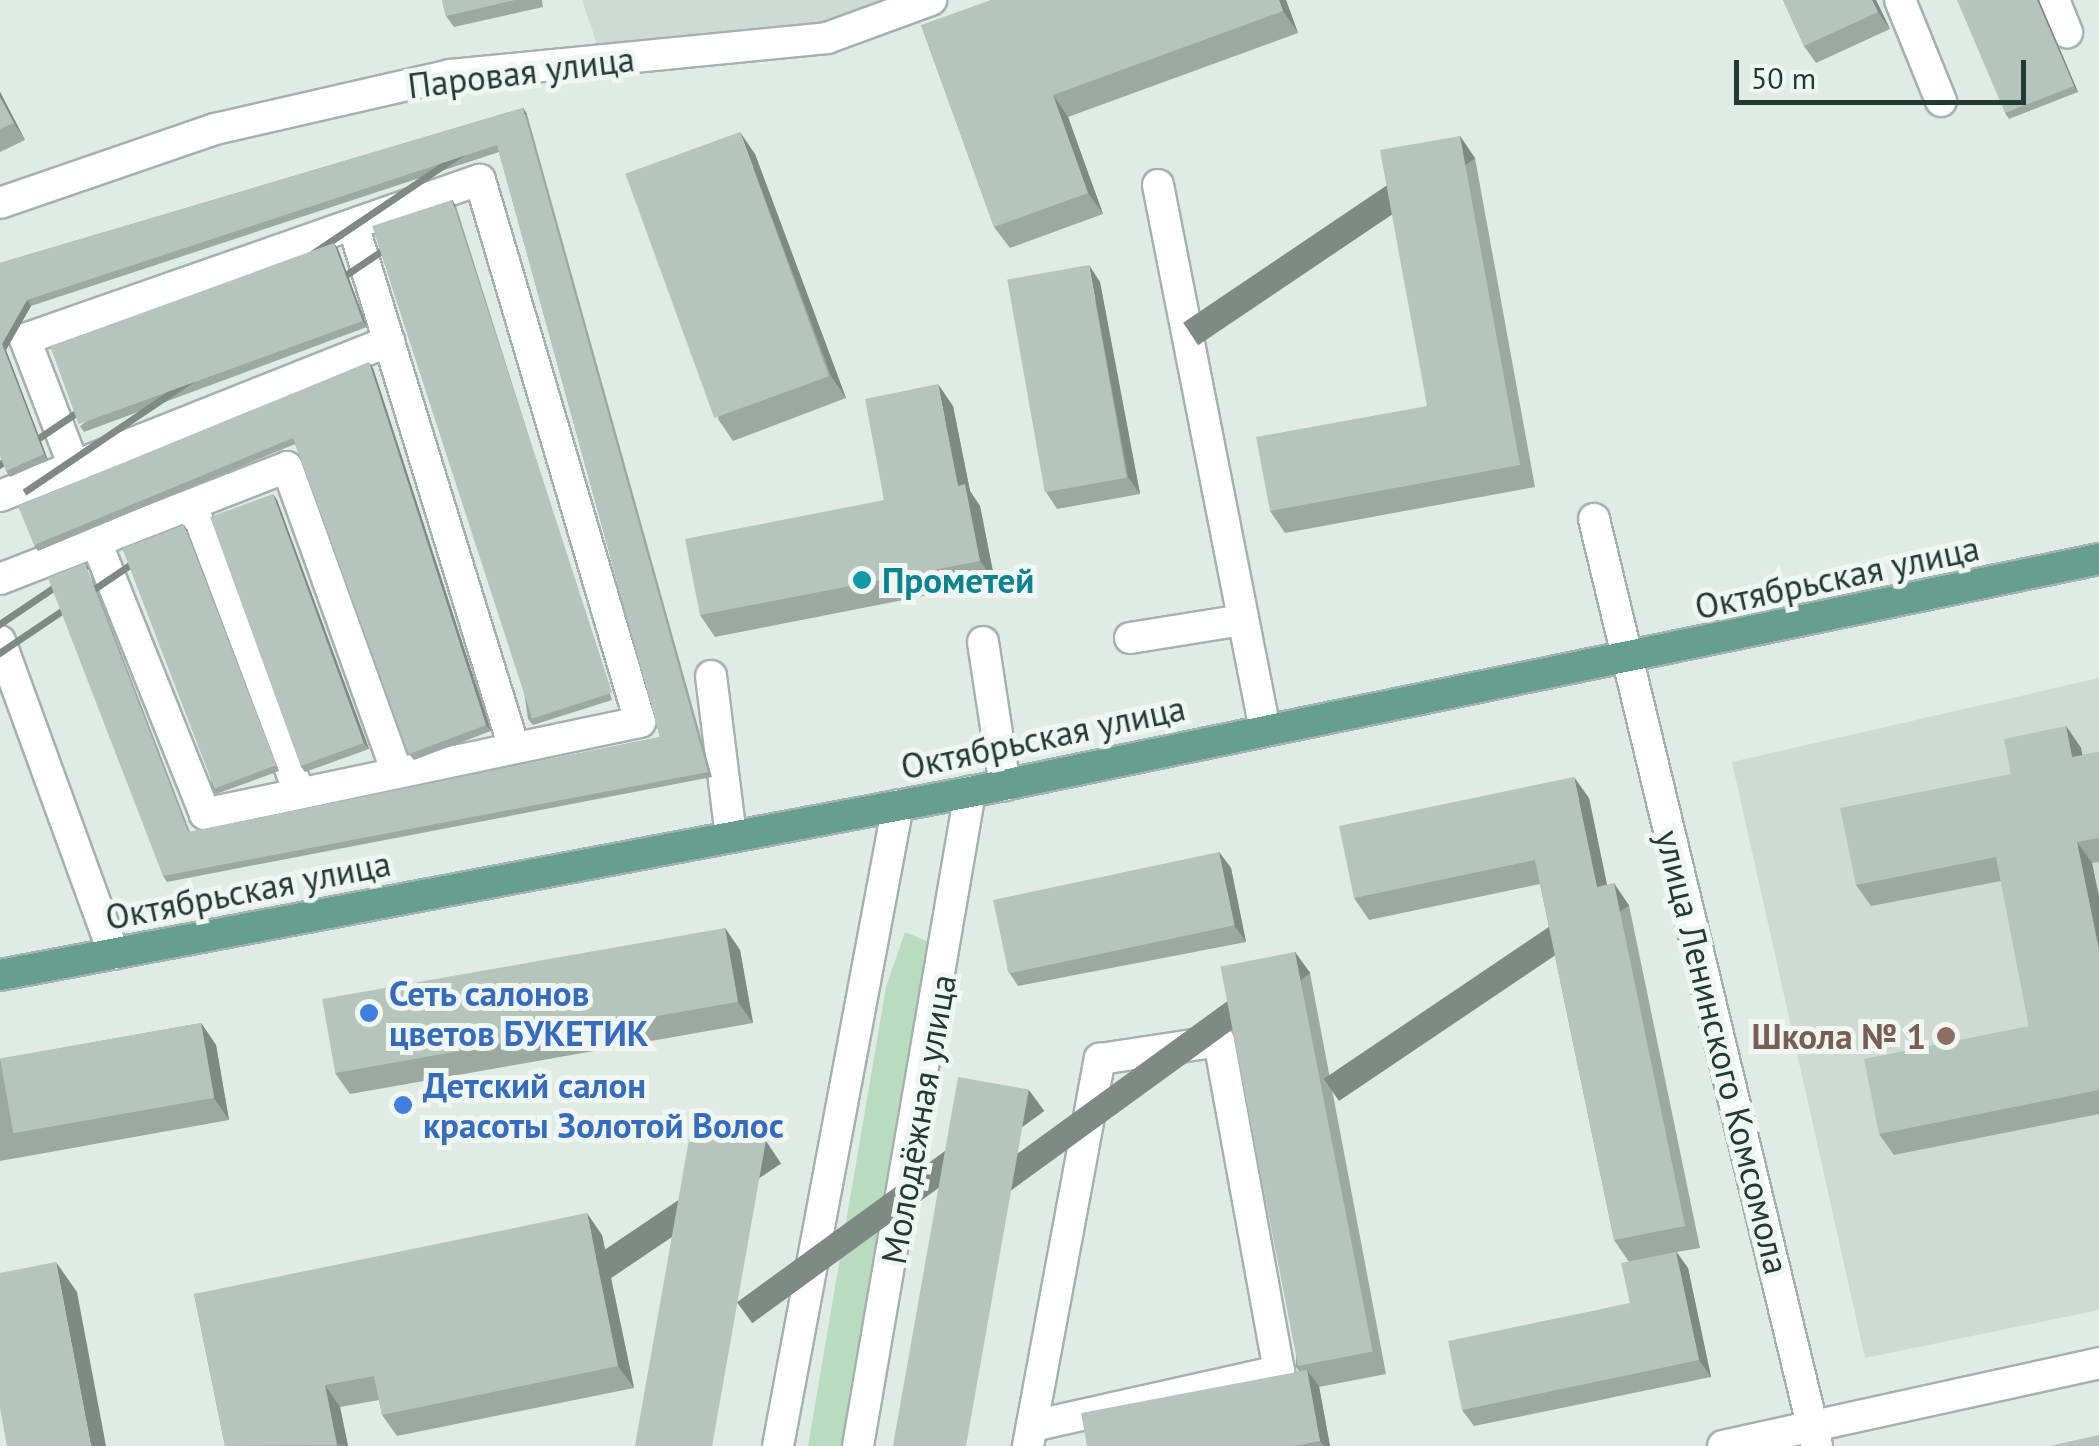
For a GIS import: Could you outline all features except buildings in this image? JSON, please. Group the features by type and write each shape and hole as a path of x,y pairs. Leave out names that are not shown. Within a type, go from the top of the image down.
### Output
{"main road":[{"name":"Октябрьская улица","path":"0,976 970,792 2099,559"}],"street":[{"name":"Паровая улица","path":"0,203 215,129 451,75 827,38 931,0"},
{"path":"1900,0 1941,100"},
{"path":"2054,0 2067,33"},
{"path":"73,464 25,339 480,180 640,722 205,814 96,542"},
{"path":"1158,184 1265,730"},
{"path":"353,225 514,748"},
{"path":"0,496 389,341"},
{"path":"0,579 287,467 397,772"},
{"path":"192,505 299,792"},
{"name":"улица Ленинского Комсомола","path":"1594,519 1624,660 1814,1435"},
{"path":"1130,638 1243,620"},
{"path":"0,642 9,691 114,954"},
{"path":"983,642 1005,784"},
{"path":"711,676 731,837"},
{"name":"Молодёжная улица","path":"858,1446 970,792"},
{"path":"778,1446 898,806"},
{"path":"1219,1041 1279,1370 1030,1436 1100,1059 1219,1041"},
{"path":"1723,1446 1814,1435 2099,1363"}],"shaded area":[{"path":"582,0 886,0 830,22 634,58 597,44"},
{"name":"Школа № 1","path":"2099,678 2099,1310 1865,1358 1732,762"}],"green space":[{"path":"905,932 929,942 841,1446 808,1446 886,987"}],"place":[{"name":"Прометей","path":"862,580"},
{"name":"Сеть салонов цветов БУКЕТИК","path":"369,1013"},
{"name":"Школа № 1","path":"1946,1036"},
{"name":"Детский салон красоты Золотой Волос","path":"403,1105"}]}
